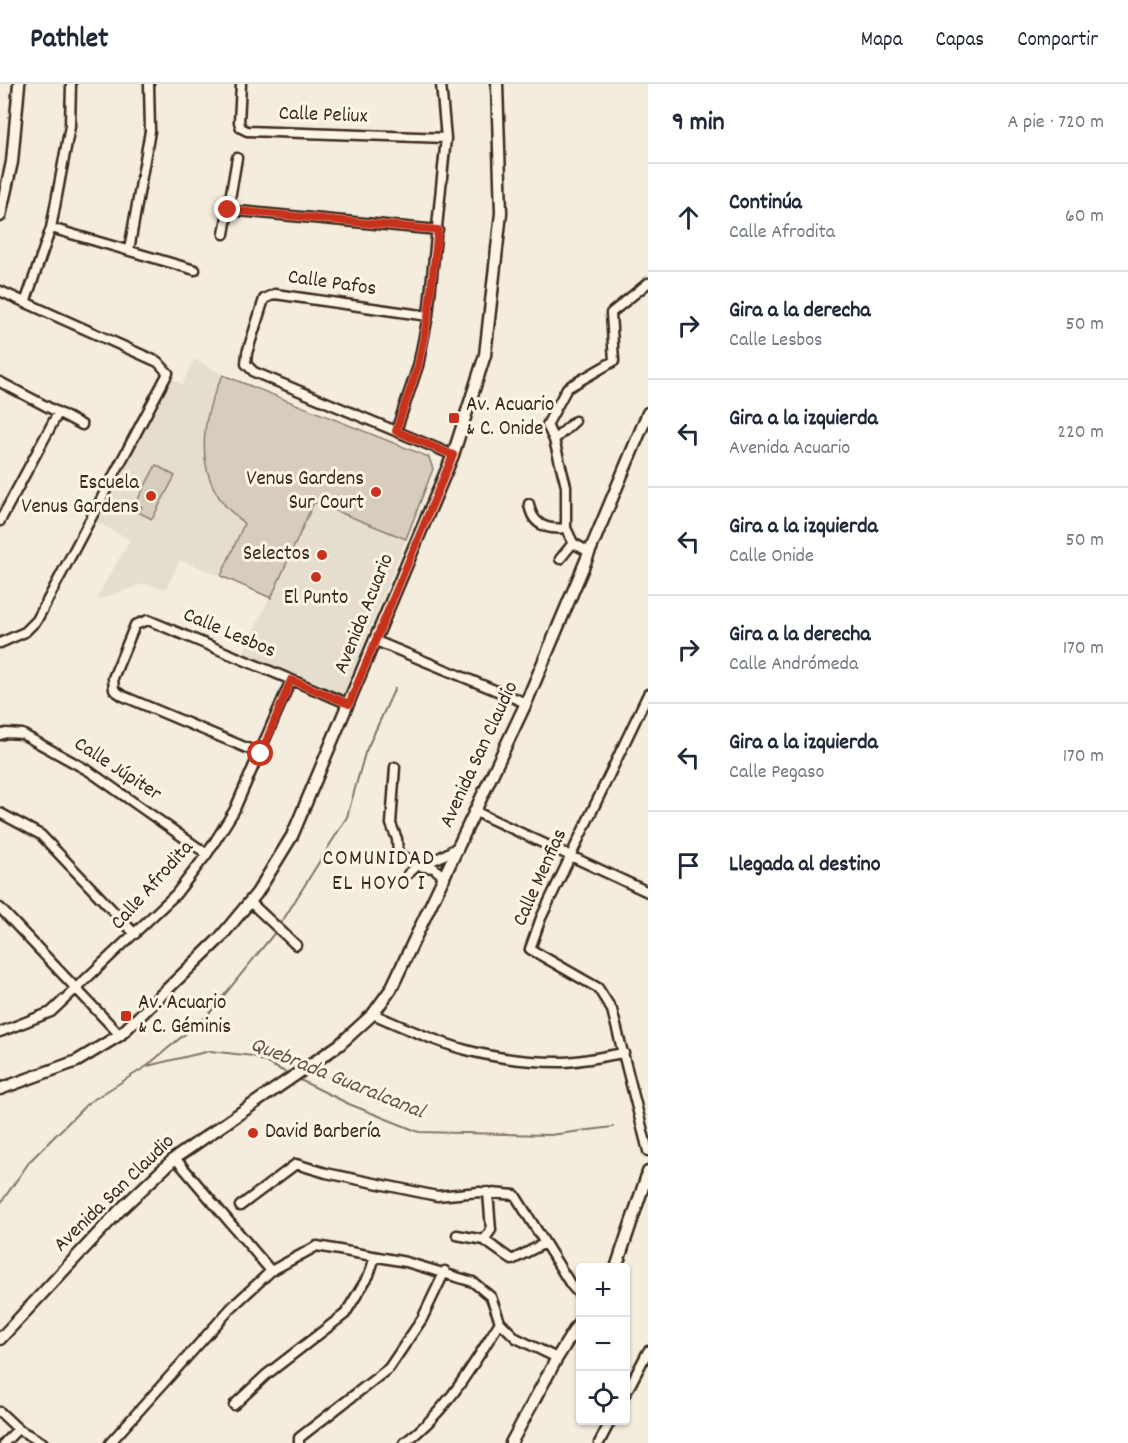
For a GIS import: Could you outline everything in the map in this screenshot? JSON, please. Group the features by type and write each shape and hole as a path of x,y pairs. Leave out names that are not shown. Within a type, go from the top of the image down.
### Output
{"street":[{"path":"0,216 12,162 19,84"},
{"path":"25,303 51,228 70,126 71,84"},
{"path":"129,250 150,131 149,84"},
{"path":"441,84 446,138 428,316 418,366 396,431 453,455"},
{"name":"Avenida Acuario","path":"0,1089 76,1060 120,1035 219,939 250,902 292,836 453,455 485,355 501,213 497,84"},
{"name":"Calle Peliux","path":"241,85 239,122 241,128 247,131 446,138"},
{"path":"224,234 237,159"},
{"path":"228,210 438,230"},
{"path":"51,228 195,270"},
{"path":"589,552 573,543 566,528 566,486 554,440 547,425 567,388 614,361 611,313 648,284"},
{"path":"0,291 158,362 168,373 37,620 25,632 0,643"},
{"name":"Calle Pafos","path":"396,431 254,372 246,364 246,353 264,299 274,294 428,316"},
{"path":"0,382 82,425"},
{"path":"0,521 58,413"},
{"name":"Avenida San Claudio","path":"0,1339 120,1210 175,1158 339,1046 373,1014 398,979 526,703 648,413"},
{"path":"554,440 574,421"},
{"path":"529,504 530,513 539,524 551,529 566,528"},
{"path":"560,559 573,543"},
{"name":"Calle Lesbos","path":"261,754 123,696 114,690 112,678 135,625 148,620 349,704"},
{"path":"376,641 526,703"},
{"name":"Calle Afrodita","path":"0,1032 51,1012 176,894 207,854 234,811 261,754 291,680"},
{"name":"Calle Menfias","path":"648,694 570,856 530,949 598,988 612,1010 648,1151"},
{"name":"Calle Júpiter","path":"0,735 22,734 89,771 207,854"},
{"path":"395,767 391,825 397,839 398,854 408,860 435,862 460,845"},
{"path":"476,812 648,892"},
{"path":"0,813 41,835 135,934"},
{"path":"408,874 417,866 434,868 445,878"},
{"path":"250,902 296,945"},
{"path":"0,908 120,1035"},
{"path":"373,1014 443,1045 491,1058 561,1062 624,1053"},
{"path":"175,1158 271,1271"},
{"path":"240,1206 296,1164 326,1173 437,1196 488,1192 515,1195 576,1291"},
{"path":"618,1263 648,1172"},
{"path":"484,1240 491,1230 488,1192"},
{"path":"457,1235 484,1240 512,1260 545,1243"},
{"path":"110,1443 232,1307 271,1271 317,1246 445,1271 473,1282 492,1297 500,1322 516,1338 557,1358"},
{"path":"234,1405 266,1375 345,1314 369,1275 375,1257"},
{"path":"299,1443 299,1438 389,1368 422,1319 445,1271"},
{"path":"404,1443 417,1433 457,1391 500,1322"},
{"path":"511,1443 557,1358 576,1328"},
{"path":"630,1386 648,1351"},
{"path":"0,1412 18,1429 43,1443"},
{"path":"599,1443 608,1425"},
{"path":"4,1443 18,1429"}],"shaded area":[{"path":"194,359 223,375 211,398 224,505 244,524 221,576 180,560 166,589 143,584 100,599 97,597 130,540 97,522 171,378 182,384"},
{"path":"223,375 429,457 433,469 406,539 314,502 271,598 221,576 244,524 226,507 214,489 205,457 206,423 210,406"},
{"path":"156,465 175,476 152,519 132,509 133,507 140,510 142,507 136,503"},
{"path":"314,502 406,539 342,697 243,654"}],"waterway":[{"path":"280,925 347,817 365,753 395,688"},
{"path":"149,1064 208,1015 277,930"},
{"name":"Quebrada Guaralcanal","path":"0,1204 30,1161 88,1103 147,1066 210,1051 253,1056 291,1075"},
{"name":"Quebrada Guaralcanal","path":"298,1079 349,1104 419,1132 550,1135 613,1127"}],"place":[{"name":"Av. Acuario & C. Onide","path":"454,418"},
{"name":"Venus Gardens Sur Court","path":"376,492"},
{"name":"Escuela Venus Gardens","path":"151,496"},
{"name":"Selectos","path":"322,555"},
{"name":"El Punto","path":"316,577"},
{"name":"Av. Acuario & C. Géminis","path":"126,1016"},
{"name":"David Barbería","path":"253,1133"}],"district":[{"name":"COMUNIDAD EL HOYO I","path":"379,872"}],"route":[{"path":"228,210 438,230 428,316 418,366 396,431 453,455 349,704 291,680 261,754"}]}
